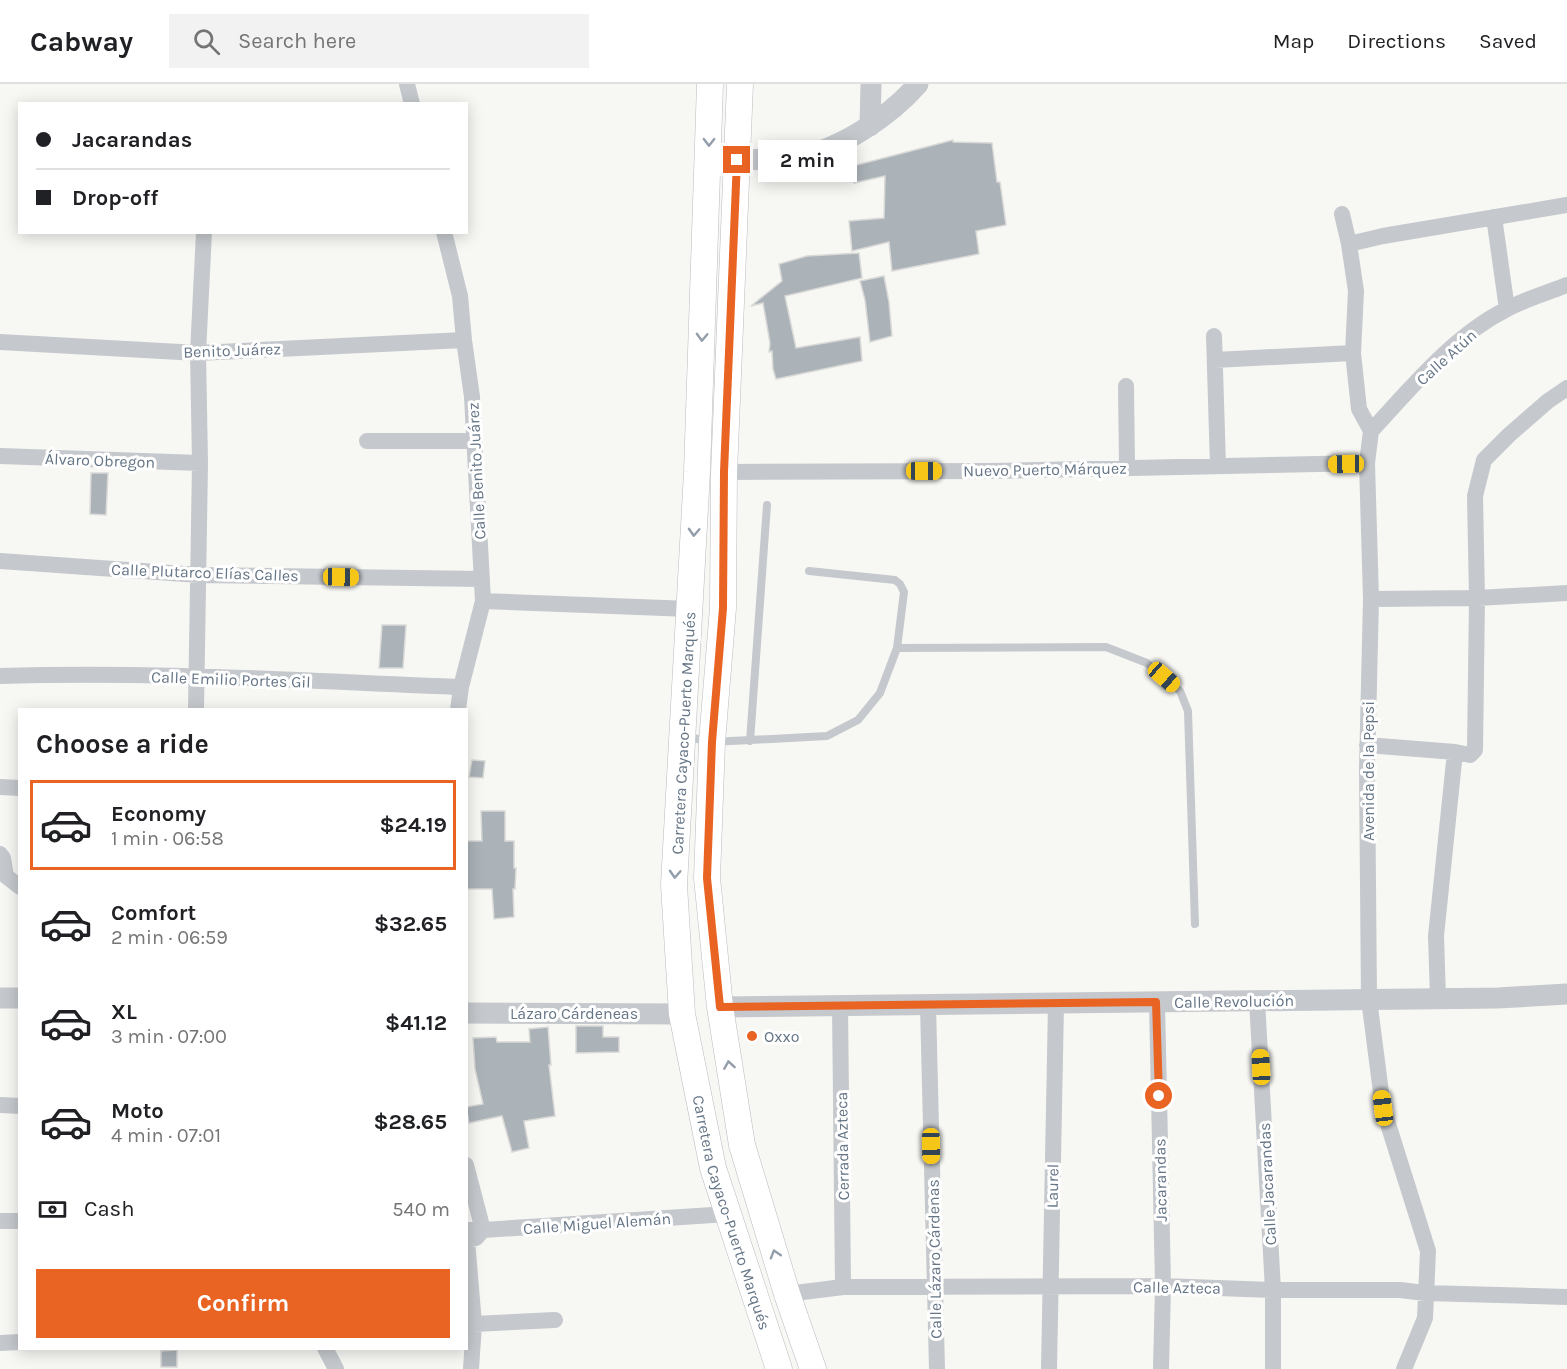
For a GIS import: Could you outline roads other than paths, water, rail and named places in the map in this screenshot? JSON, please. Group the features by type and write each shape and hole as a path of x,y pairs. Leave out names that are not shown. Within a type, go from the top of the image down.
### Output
{"main road":[{"name":"Carretera Cayaco-Puerto Marqués","path":"710,84 700,390 675,885 682,1014 713,1168 779,1369"},
{"name":"Carretera Cayaco-Puerto Marqués","path":"740,84 724,472 723,608 712,742 707,878 720,1007 742,1145 787,1294 813,1369"}],"street":[{"path":"407,84 412,102"},
{"path":"870,126 871,84"},
{"path":"737,160 798,157 835,144 870,126 907,97 918,84"},
{"path":"1349,244 1383,236 1567,205"},
{"path":"1342,214 1356,291 1353,353 1359,409 1371,431"},
{"path":"1494,217 1507,309"},
{"path":"195,708 200,463 198,353 204,234"},
{"name":"Calle Benito Juárez","path":"444,234 460,296 472,397 483,601 461,687 458,708"},
{"name":"Calle Atún","path":"1371,431 1420,379 1464,338 1507,309 1567,285"},
{"path":"1214,336 1218,466"},
{"name":"Benito Juárez","path":"0,342 198,353 464,340"},
{"path":"1215,360 1353,353"},
{"path":"1126,386 1127,467"},
{"path":"1367,745 1470,755 1475,750 1477,598 1475,496 1484,460 1548,400 1567,388"},
{"name":"Avenida de la Pepsi","path":"1371,431 1367,463 1371,599 1367,745 1369,999 1383,1108 1428,1251 1425,1318 1404,1369"},
{"path":"367,441 475,441"},
{"name":"Álvaro Obregon","path":"0,456 200,463"},
{"name":"Nuevo Puerto Márquez","path":"724,472 991,471 1367,463"},
{"name":"Calle Plutarco Elías Calles","path":"0,561 199,575 482,579"},
{"path":"1371,599 1477,598 1567,593"},
{"path":"483,601 690,609"},
{"name":"Calle Emilio Portes Gil","path":"0,676 195,677 461,687"},
{"path":"1438,998 1436,936 1455,752"},
{"path":"0,787 18,788"},
{"path":"0,854 3,858 6,876 18,885"},
{"name":"Calle Revolución","path":"720,1007 1056,1004 1567,994"},
{"path":"0,998 18,998"},
{"name":"Calle Jacarandas","path":"1257,1000 1273,1290 1273,1369"},
{"name":"Jacarandas","path":"1156,1002 1162,1286 1161,1369"},
{"name":"Laurel","path":"1049,1369 1056,1004"},
{"name":"Cerrada Azteca","path":"840,1005 843,1287"},
{"name":"Calle Lázaro Cárdenas","path":"928,1005 937,1369"},
{"name":"Lázaro Cárdeneas","path":"468,1013 682,1014"},
{"path":"0,1105 18,1106"},
{"path":"468,1179 476,1238 468,1240"},
{"name":"Calle Miguel Alemán","path":"475,1230 728,1214"},
{"path":"0,1221 18,1221"},
{"path":"468,1252 474,1324 471,1369"},
{"name":"Calle Azteca","path":"787,1294 843,1287 1162,1286 1273,1290 1400,1290 1425,1293 1567,1297"},
{"path":"474,1324 555,1320"},
{"path":"0,1343 18,1342"},
{"path":"326,1350 336,1369"}],"lane":[{"path":"750,741 767,505"},
{"path":"684,736 712,742 827,736 858,720 880,693 897,648 904,592 900,584 895,580 809,572"},
{"path":"897,648 1106,647 1147,663 1180,691 1188,711 1195,924"}],"place":[{"name":"Oxxo","path":"752,1036"}]}
